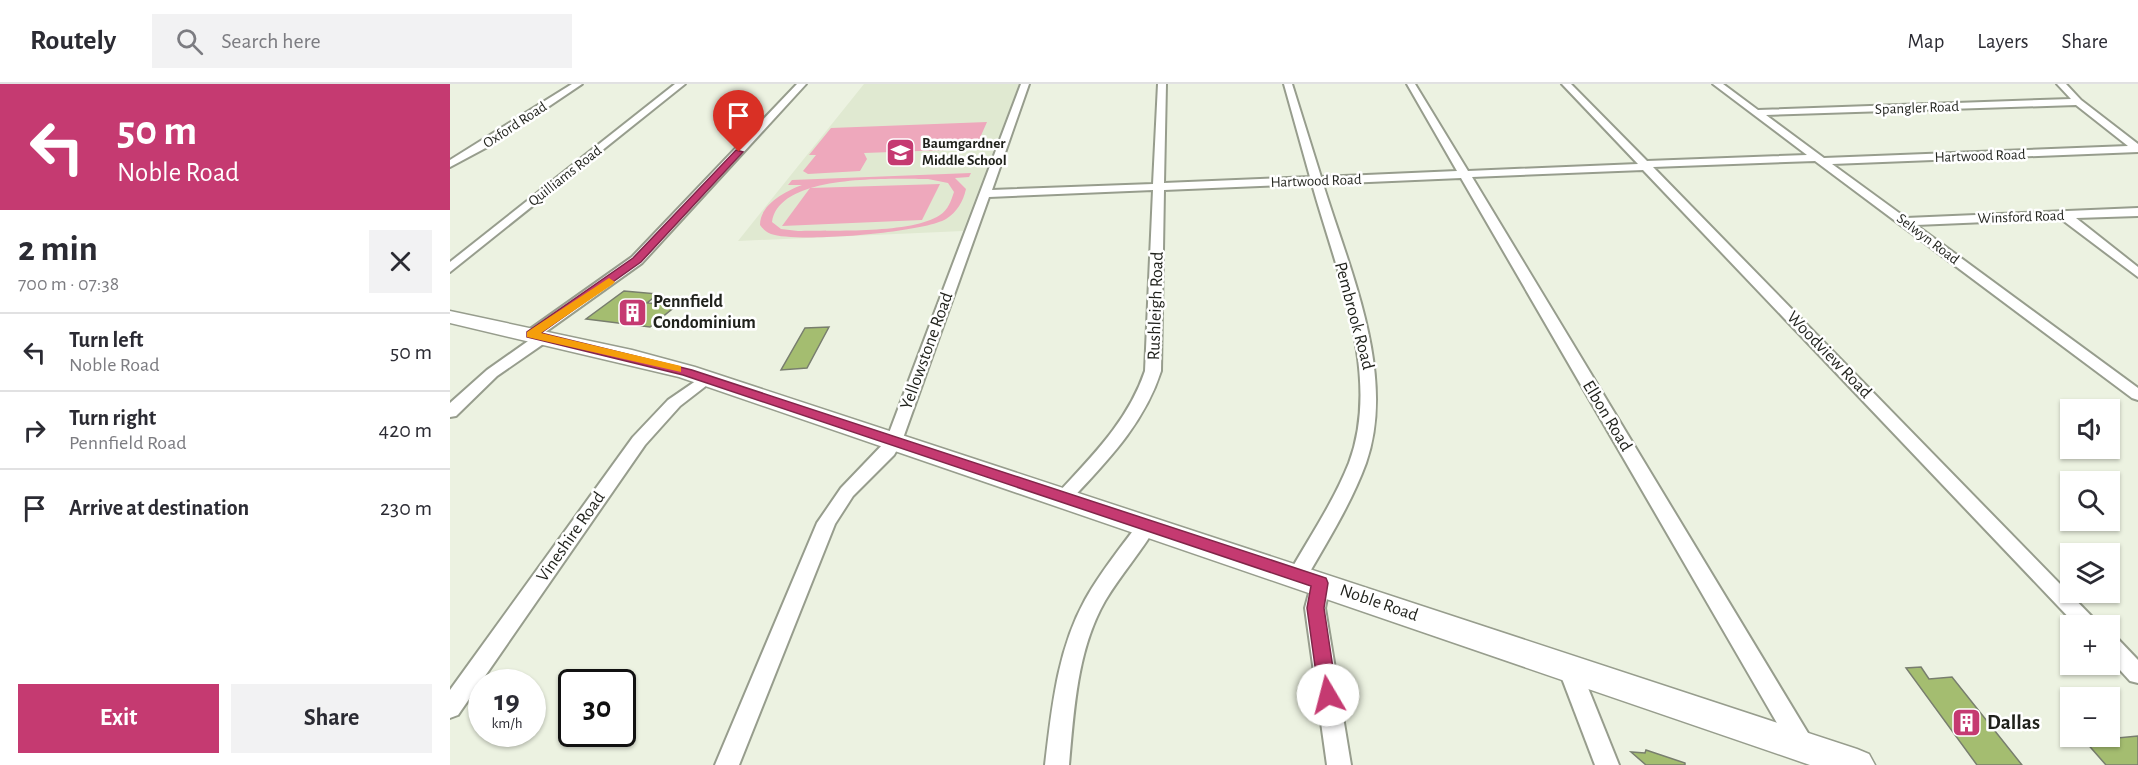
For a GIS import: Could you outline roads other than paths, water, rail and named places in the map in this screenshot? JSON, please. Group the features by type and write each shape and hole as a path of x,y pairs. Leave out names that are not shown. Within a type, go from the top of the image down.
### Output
{"main road":[{"name":"Noble Road","path":"450,317 632,357 706,379 1148,525 1857,765"}],"street":[{"name":"Oxford Road","path":"450,165 578,84"},
{"name":"Quilliams Road","path":"450,268 681,84"},
{"path":"450,412 537,336 637,260 802,84"},
{"name":"Yellowstone Road","path":"727,765 826,524 847,492 888,451 894,441 1025,84"},
{"name":"Rushleigh Road","path":"1064,497 1130,421 1142,402 1151,379 1155,346 1162,84"},
{"name":"Pembrook Road","path":"1288,84 1367,358 1371,403 1366,436 1357,467 1338,506 1309,579"},
{"name":"Elbon Road","path":"1411,84 1803,747"},
{"name":"Woodview Road","path":"1566,84 2080,615"},
{"name":"Selwyn Road","path":"1717,84 2138,395"},
{"path":"2061,84 2078,102 2138,149"},
{"name":"Spangler Road","path":"1755,113 2078,102"},
{"name":"Hartwood Road","path":"984,194 1646,166 2138,149"},
{"name":"Winsford Road","path":"1904,222 2138,212"},
{"path":"2064,215 2138,273"},
{"name":"Vineshire Road","path":"450,708 639,441 674,403 706,379"},
{"path":"1058,765 1068,672 1081,631 1099,593 1148,525"},
{"path":"1309,579 1339,765"},
{"path":"2120,655 2138,674"},
{"path":"1569,668 1607,765"}],"place":[{"name":"Baumgardner Middle School","path":"901,152"},
{"name":"Pennfield Condominium","path":"632,312"},
{"name":"Dallas","path":"1966,722"}]}
